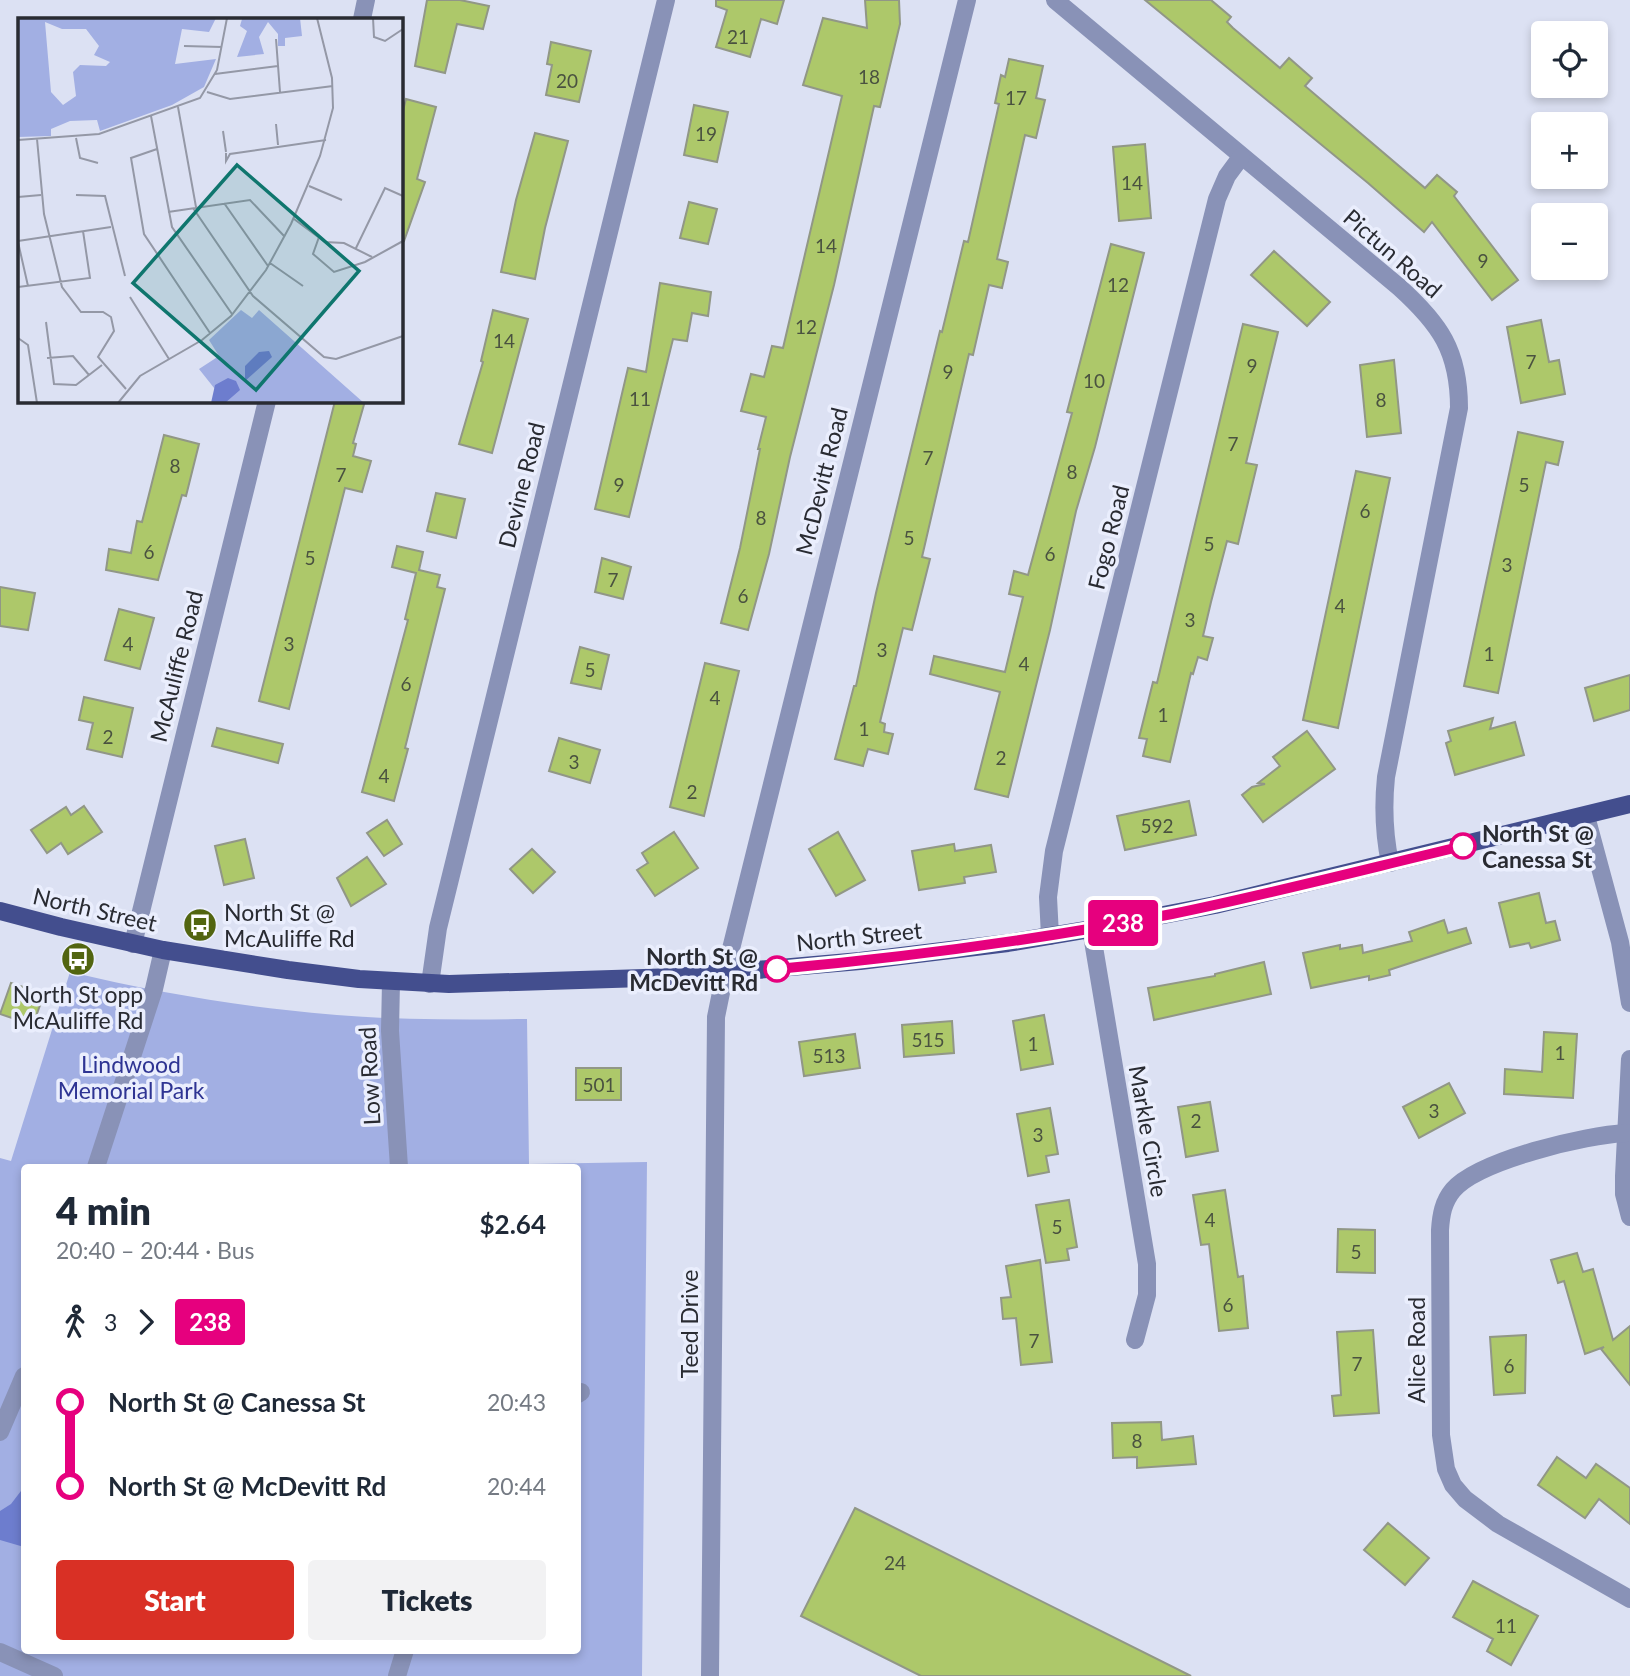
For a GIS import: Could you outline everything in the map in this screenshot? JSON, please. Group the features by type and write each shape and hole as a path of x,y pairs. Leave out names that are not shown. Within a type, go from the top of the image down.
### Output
{"main road":[{"name":"North Street","path":"0,911 163,950 288,971 391,982 430,984 725,974 886,958 1091,929 1215,905 1630,804"}],"street":[{"path":"362,18 366,0"},
{"name":"Devine Road","path":"430,984 438,928 666,0"},
{"name":"McDevitt Road","path":"725,974 967,0"},
{"name":"Pictun Road","path":"1055,0 1428,314 1446,340 1457,372 1459,408 1386,777 1383,810 1386,845 1391,863"},
{"name":"Fogo Road","path":"1050,936 1048,897 1054,851 1217,199 1227,176 1241,157"},
{"name":"McAuliffe Road","path":"133,944 267,402"},
{"path":"1586,816 1620,942 1630,1003"},
{"name":"Markle Circle","path":"1091,929 1147,1264 1146,1296 1135,1340"},
{"path":"97,1164 154,989 163,950"},
{"name":"Teed Drive","path":"710,1676 714,1035 725,974"},
{"name":"Low Road","path":"391,982 390,1031 399,1164"},
{"path":"1630,1059 1624,1185 1630,1217"},
{"name":"Alice Road","path":"1626,1133 1589,1136 1497,1164 1466,1179 1454,1189 1446,1201 1440,1230 1441,1421 1442,1453 1446,1469 1453,1485 1465,1499 1498,1524 1630,1599"},
{"path":"0,1432 21,1383"},
{"path":"0,1652 54,1676"},
{"path":"384,1676 401,1663"}],"green space":[{"name":"Lindwood Memorial Park","path":"70,972 205,999 316,1013 406,1019 527,1019 529,1164 647,1162 642,1676 0,1676 0,1158 11,1161"}],"shaded area":[{"path":"21,1491 21,1546 0,1540 0,1511 11,1504"}],"building":[{"path":"427,0 460,0 489,6 483,29 457,24 445,73 415,66"},
{"path":"716,0 784,0 777,24 761,19 750,57 716,47 727,10 716,6"},
{"path":"865,0 899,0 900,24 880,107 874,106 834,285 748,630 721,623 740,548 766,417 741,411 751,374 764,377 772,346 783,348 842,96 803,85 823,18 867,28"},
{"path":"1145,0 1211,0 1231,17 1227,22 1233,28 1280,68 1289,58 1312,78 1305,86 1425,188 1437,175 1457,192 1454,196 1518,280 1492,300 1432,222 1424,232"},
{"path":"551,42 591,51 579,102 546,95 552,65 547,64"},
{"path":"1009,59 1043,66 1036,98 1045,100 1036,138 1025,135 997,259 1008,262 1002,288 989,285 973,355 969,354 922,557 930,559 912,630 903,628 880,722 885,724 884,732 893,734 888,754 868,749 863,766 835,759 856,686 940,331 942,332 964,241 968,242 999,104 995,103 1001,75 1005,77"},
{"path":"406,99 436,107 417,179 425,182 404,241 402,240 402,114"},
{"path":"694,105 728,112 717,162 684,155"},
{"path":"535,133 568,141 545,228 535,279 501,272 516,200"},
{"path":"1145,144 1151,218 1119,221 1113,147"},
{"path":"689,202 717,209 708,244 680,238"},
{"path":"1111,244 1144,253 1076,511 1050,630 1008,797 975,789 1000,692 930,674 934,656 1005,672 1023,597 1009,594 1014,571 1028,575 1072,413 1067,412"},
{"path":"1274,251 1330,302 1307,326 1251,275"},
{"path":"660,283 711,292 708,316 692,313 687,341 673,339 629,517 595,509 628,368 646,372"},
{"path":"493,310 528,319 492,453 459,444 483,362 481,361"},
{"path":"1541,320 1549,362 1559,360 1565,394 1521,403 1507,327"},
{"path":"1243,324 1278,332 1246,463 1257,465 1238,544 1227,541 1203,636 1213,638 1207,660 1198,657 1193,674 1191,673 1170,762 1143,756 1147,739 1139,738 1153,682 1157,683"},
{"path":"1394,360 1401,433 1367,437 1360,365"},
{"path":"335,402 365,402 353,443 356,444 353,456 371,461 362,492 345,488 289,709 259,701"},
{"path":"1518,432 1563,442 1558,465 1546,462 1498,693 1464,686"},
{"path":"164,435 199,444 186,496 182,495 158,580 106,570 109,549 131,553 137,521 142,522"},
{"path":"1356,471 1390,478 1338,728 1303,720"},
{"path":"436,493 465,499 456,538 427,531"},
{"path":"397,546 423,552 419,570 440,575 437,587 445,589 394,801 362,792 408,620 405,619 416,573 392,567"},
{"path":"602,558 631,567 623,599 595,592"},
{"path":"0,587 35,593 28,630 0,626"},
{"path":"119,609 154,618 140,669 105,660"},
{"path":"580,647 609,655 601,689 571,683"},
{"path":"705,663 739,671 704,816 670,807"},
{"path":"1630,675 1630,710 1594,721 1585,688"},
{"path":"84,697 133,708 122,757 87,749 93,723 79,720"},
{"path":"1493,718 1490,729 1515,722 1524,755 1455,775 1446,743 1451,741 1448,731"},
{"path":"217,728 283,744 278,763 212,746"},
{"path":"1307,731 1335,769 1263,822 1242,795 1252,787 1265,784 1258,783 1280,766 1273,757"},
{"path":"559,738 600,750 590,783 549,771"},
{"path":"1189,801 1196,835 1125,850 1117,816"},
{"path":"84,806 102,832 68,854 61,843 47,853 31,830 66,807 71,815"},
{"path":"387,820 402,844 384,856 367,833"},
{"path":"674,832 698,868 655,896 637,870 648,863 642,853"},
{"path":"838,832 865,880 836,896 809,849"},
{"path":"245,839 254,878 224,885 215,846"},
{"path":"954,844 955,851 991,845 996,872 964,877 965,883 919,890 912,851"},
{"path":"532,849 555,872 533,893 510,869"},
{"path":"367,857 386,884 351,906 337,878"},
{"path":"1539,893 1546,923 1555,921 1560,940 1531,948 1529,943 1510,947 1499,903"},
{"path":"1444,920 1448,933 1466,928 1471,943 1389,970 1390,975 1369,980 1369,976 1311,988 1303,953 1340,945 1340,949 1362,945 1363,953 1412,941 1409,932"},
{"path":"1264,962 1271,994 1154,1020 1148,988 1215,976"},
{"path":"11,983 44,994 33,1025 0,1014"},
{"path":"1044,1015 1053,1064 1021,1070 1013,1021"},
{"path":"952,1021 954,1053 904,1057 902,1025"},
{"path":"1544,1032 1577,1034 1573,1098 1504,1094 1505,1069 1542,1072"},
{"path":"855,1034 860,1068 804,1076 799,1042"},
{"path":"576,1068 621,1068 621,1100 576,1100"},
{"path":"1449,1083 1465,1113 1419,1138 1403,1107"},
{"path":"1210,1102 1218,1151 1186,1157 1178,1107"},
{"path":"1050,1108 1058,1154 1046,1156 1049,1172 1028,1176 1017,1114"},
{"path":"1225,1190 1238,1277 1243,1276 1248,1328 1219,1331 1209,1244 1201,1245 1193,1195"},
{"path":"1069,1200 1077,1247 1067,1249 1069,1260 1046,1263 1036,1205"},
{"path":"1338,1229 1375,1230 1375,1273 1337,1272"},
{"path":"1577,1253 1583,1272 1593,1269 1613,1340 1630,1326 1630,1385 1601,1349 1604,1347 1585,1354 1564,1281 1558,1283 1551,1260"},
{"path":"1040,1260 1052,1362 1021,1365 1016,1318 1003,1319 1001,1298 1011,1297 1006,1266"},
{"path":"1373,1330 1379,1413 1334,1416 1332,1396 1341,1395 1337,1332"},
{"path":"1526,1335 1525,1393 1494,1395 1490,1337"},
{"path":"1161,1422 1162,1440 1193,1436 1196,1464 1137,1468 1137,1457 1113,1458 1112,1423"},
{"path":"1557,1457 1586,1478 1596,1464 1630,1488 1630,1524 1599,1499 1585,1518 1538,1485"},
{"path":"855,1508 1191,1676 921,1676 801,1616"},
{"path":"1388,1523 1429,1558 1405,1585 1364,1550"},
{"path":"1473,1581 1538,1616 1511,1665 1487,1651 1493,1639 1453,1617"}],"bus line":[{"name":"238","path":"777,969 1008,943 1091,929 1215,905 1463,846"}],"place":[{"name":"North St @ Canessa St","path":"1463,846"},
{"name":"North St @ McAuliffe Rd","path":"200,925"},
{"name":"North St opp McAuliffe Rd","path":"78,959"},
{"name":"North St @ McDevitt Rd","path":"777,969"}]}
